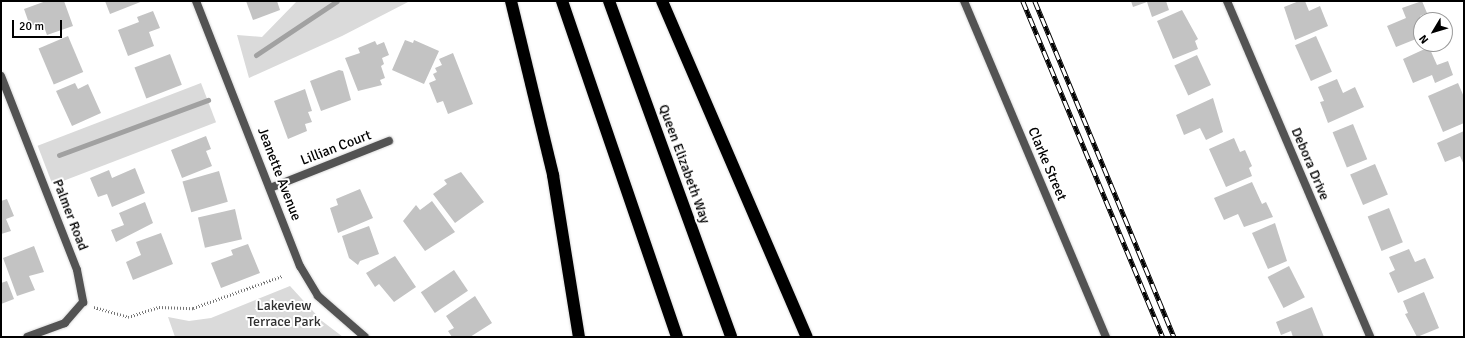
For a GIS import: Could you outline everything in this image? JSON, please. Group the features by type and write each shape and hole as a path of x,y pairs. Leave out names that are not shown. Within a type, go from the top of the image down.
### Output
{"highway":[{"path":"511,1 553,175 579,337"},
{"path":"562,1 677,337"},
{"name":"Queen Elizabeth Way","path":"609,1 731,337"},
{"path":"662,1 807,337"}],"street":[{"name":"Jeanette Avenue","path":"196,1 300,266 318,296 365,337"},
{"name":"Clarke Street","path":"964,1 1106,337"},
{"name":"Debora Drive","path":"1227,1 1370,337"},
{"name":"Palmer Road","path":"1,76 77,270 83,302"},
{"name":"Lillian Court","path":"270,188 389,141"},
{"path":"27,337 65,323 83,302"}],"path":[{"path":"83,302 128,318 159,307 193,308 282,276"}],"green space":[{"path":"297,1 410,1 342,36 249,78 237,35 262,37"},
{"path":"201,83 216,122 53,185 38,146"},
{"name":"Lakeview Terrace Park","path":"290,286 322,321 343,337 175,337 168,317 189,321 211,318"}],"building":[{"path":"46,1 64,1 73,26 47,35 42,22 30,26 24,9"},
{"path":"105,1 143,1 110,14"},
{"path":"246,1 277,1 280,10 253,20"},
{"path":"1131,1 1166,1 1169,10 1152,17 1147,2 1133,7"},
{"path":"1299,1 1305,1 1309,11 1320,6 1328,26 1295,40 1284,7"},
{"path":"1422,1 1427,12 1413,12 1413,40 1396,47 1387,26 1406,18 1402,8"},
{"path":"1182,10 1198,39 1195,41 1198,49 1173,59 1157,21"},
{"path":"153,11 160,28 149,32 154,46 128,56 118,30 139,22 137,17"},
{"path":"68,36 83,72 54,84 39,49"},
{"path":"1316,36 1332,72 1311,81 1295,45"},
{"path":"405,40 413,43 414,40 439,51 424,84 392,70"},
{"path":"375,41 377,45 384,42 389,55 382,58 384,64 381,66 385,78 380,80 382,85 358,91 345,58 360,53 358,48"},
{"path":"1418,52 1431,52 1437,65 1448,61 1453,75 1435,83 1432,75 1413,83 1403,59"},
{"path":"453,53 473,104 448,114 443,101 437,103 429,83 436,80 433,74 437,72 435,68 442,65 439,59"},
{"path":"170,54 182,85 146,98 135,68"},
{"path":"1197,55 1211,85 1188,95 1174,66"},
{"path":"339,70 343,71 351,100 321,111 310,81"},
{"path":"1337,79 1343,93 1355,87 1364,107 1328,123 1320,102 1324,101 1318,87"},
{"path":"75,83 78,89 88,84 101,113 72,126 56,91"},
{"path":"1458,83 1464,97 1464,123 1443,132 1428,96"},
{"path":"305,89 312,111 308,112 312,122 305,124 307,131 288,139 274,101"},
{"path":"1213,98 1223,132 1206,140 1200,128 1184,135 1176,115"},
{"path":"1353,124 1367,159 1347,167 1333,132"},
{"path":"1464,131 1464,165 1460,156 1445,162 1437,143"},
{"path":"206,136 211,149 206,151 212,166 182,178 171,150"},
{"path":"1234,138 1240,152 1245,150 1252,166 1249,168 1252,176 1226,187 1209,149"},
{"path":"1375,164 1388,194 1363,205 1350,175"},
{"path":"135,168 145,193 112,207 107,194 98,197 90,178 109,170 112,178"},
{"path":"219,171 228,202 191,212 182,181"},
{"path":"461,172 484,202 455,223 433,194 447,184 444,180"},
{"path":"1252,182 1262,204 1266,202 1273,217 1244,227 1238,214 1224,220 1214,198"},
{"path":"360,189 373,218 338,233 330,208 338,205 336,199"},
{"path":"7,199 14,216 6,219 11,231 1,234 1,201"},
{"path":"432,201 455,232 425,251 403,221 416,205 420,210"},
{"path":"145,202 153,223 116,242 111,230 124,225 119,213"},
{"path":"1389,208 1403,242 1382,251 1368,217"},
{"path":"235,209 242,239 205,248 198,218"},
{"path":"1275,223 1287,261 1268,269 1252,233"},
{"path":"369,226 379,254 360,261 358,265 349,258 342,236"},
{"path":"161,233 173,264 133,280 126,262 141,255 136,242"},
{"path":"248,244 260,273 221,288 211,263 233,255 231,250"},
{"path":"34,246 44,272 29,276 35,290 17,296 3,258"},
{"path":"1409,249 1415,262 1425,258 1434,278 1398,293 1389,273 1395,270 1389,257"},
{"path":"395,256 416,287 394,302 379,284 375,287 366,273"},
{"path":"1289,266 1305,297 1284,308 1268,277"},
{"path":"454,270 468,291 435,313 421,292"},
{"path":"7,281 14,299 1,304 1,283"},
{"path":"1424,292 1439,328 1417,337 1405,314 1408,313 1403,301"},
{"path":"475,296 492,323 470,337 452,337 448,331 454,328 446,316"},
{"path":"1312,307 1324,337 1293,337 1291,331 1281,335 1276,322"}],"waterway":[{"path":"256,55 337,1"},
{"path":"59,155 208,100"}],"railway":[{"path":"1023,1 1163,337"},
{"path":"1035,1 1174,337"}]}
